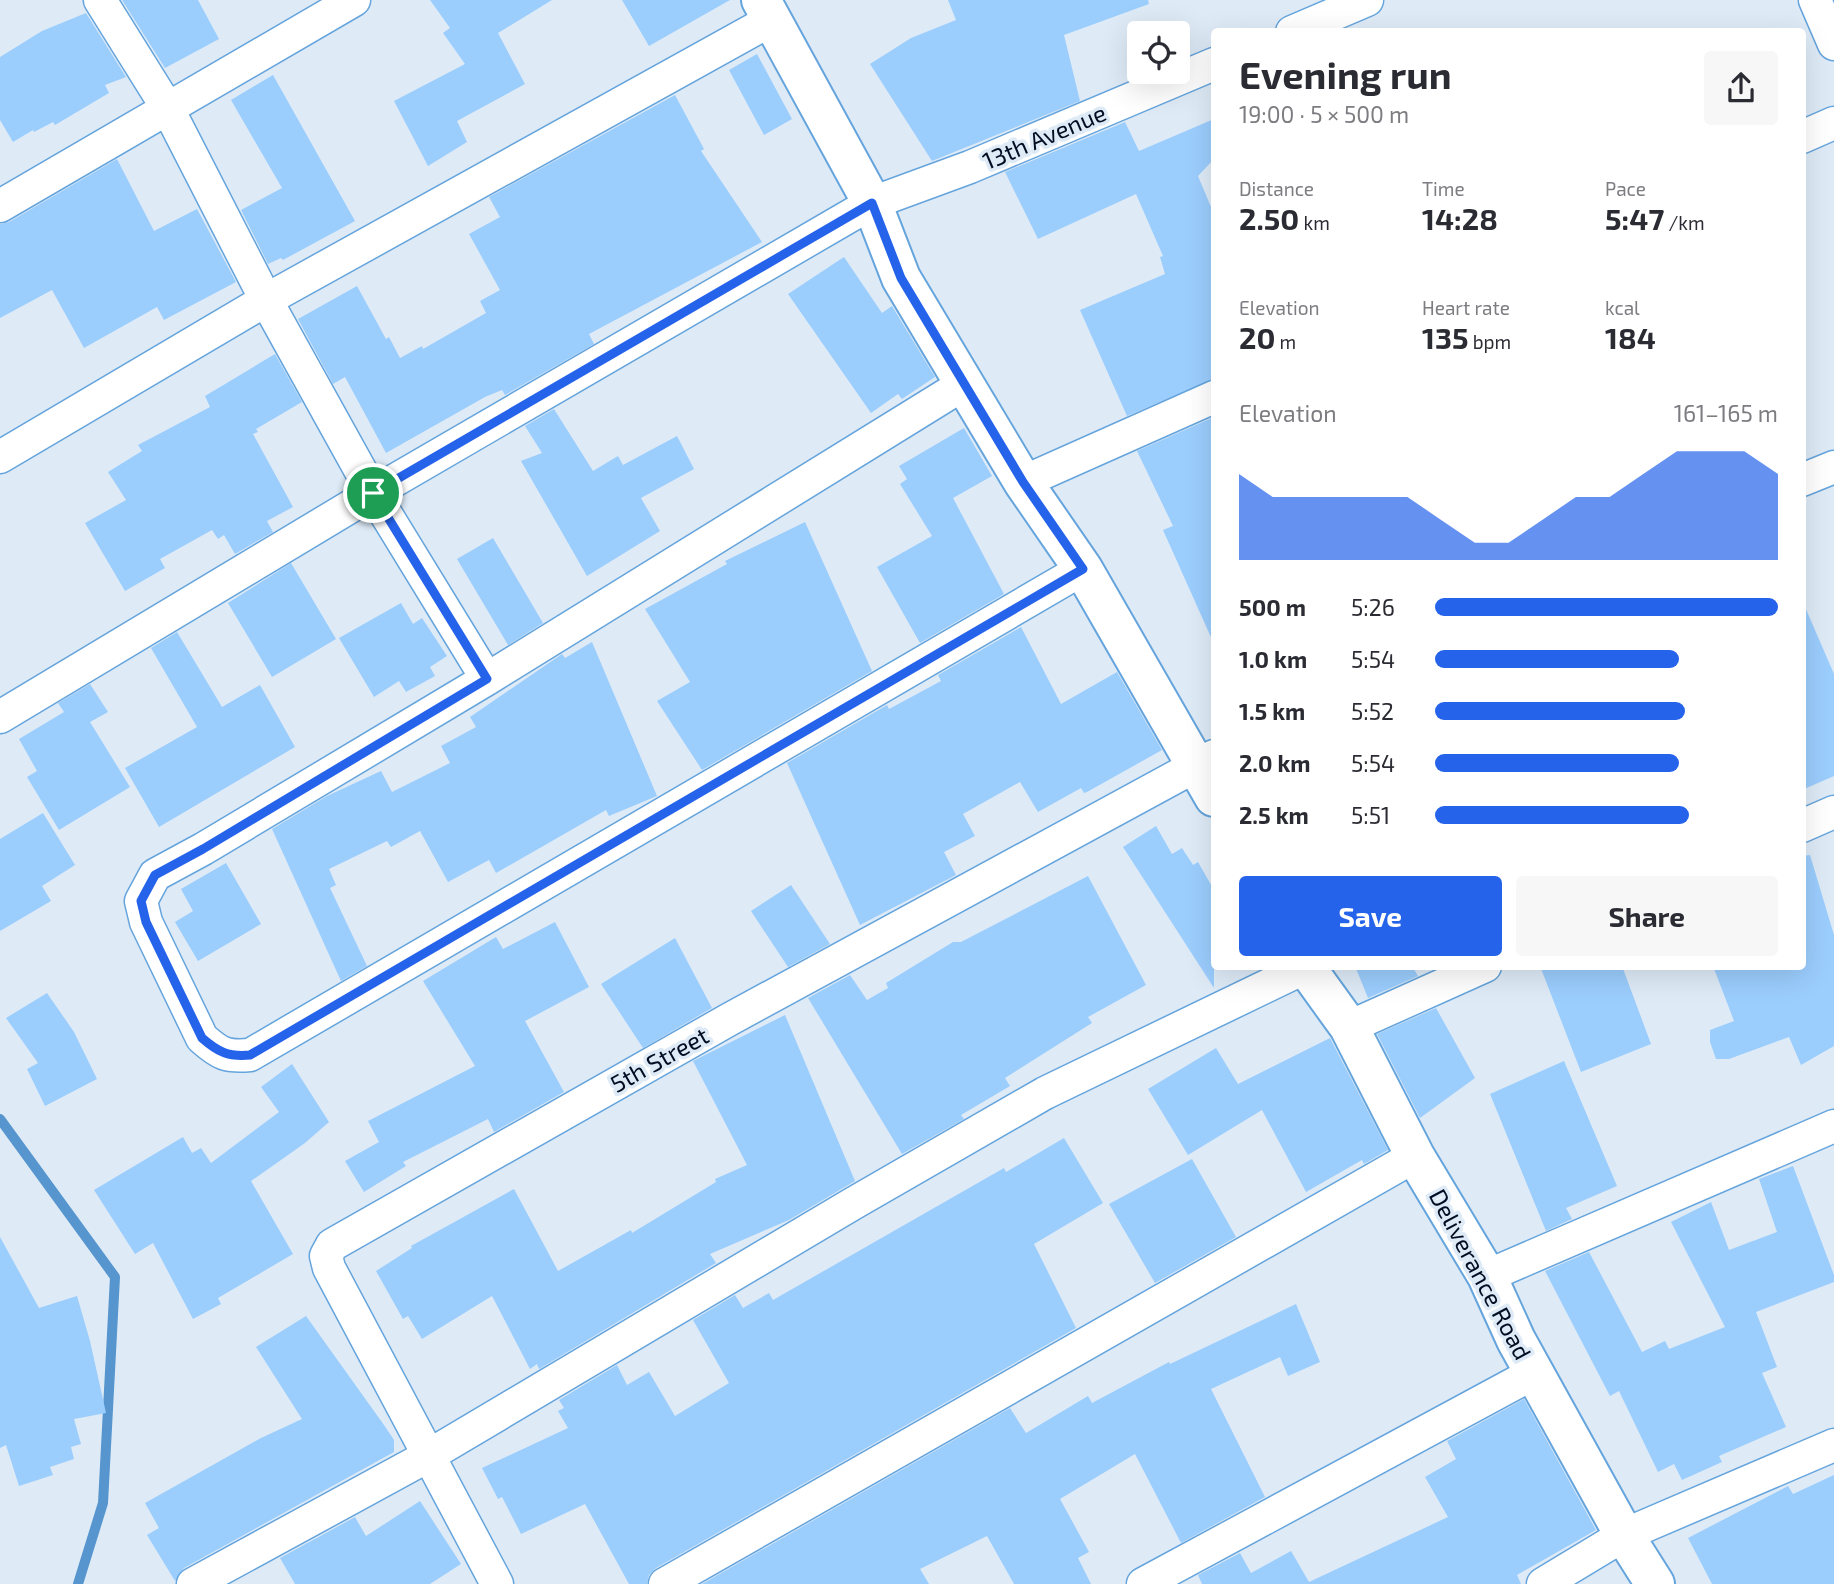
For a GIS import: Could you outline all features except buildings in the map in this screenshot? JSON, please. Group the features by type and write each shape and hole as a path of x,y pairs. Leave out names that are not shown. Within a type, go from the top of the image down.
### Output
{"street":[{"path":"100,0 167,109 265,299 373,493 487,679"},
{"path":"0,206 354,0"},
{"path":"1301,28 1367,0"},
{"path":"1815,0 1834,44"},
{"path":"0,457 265,299 767,9 872,203 901,278 1023,482 1083,569 1209,773"},
{"name":"13th Avenue","path":"0,718 373,493 872,203 970,167 1211,65"},
{"path":"1806,135 1834,123"},
{"path":"964,384 487,679 155,875 141,901 146,922 202,1038 216,1050 231,1057 250,1055 1083,569"},
{"path":"1023,482 1211,398"},
{"path":"1806,478 1834,467"},
{"name":"5th Street","path":"428,1456 329,1268 327,1256 332,1245 730,1019 1209,773"},
{"path":"1806,824 1834,812"},
{"path":"193,1584 428,1456 853,1203 1045,1093 1297,970"},
{"name":"Deliverance Road","path":"1308,970 1349,1027 1415,1156 1487,1276 1534,1373 1624,1535 1655,1584"},
{"path":"1349,1027 1476,970"},
{"path":"1487,1276 1834,1126"},
{"path":"664,1584 1415,1156"},
{"path":"1143,1584 1534,1373"},
{"path":"1542,1584 1624,1535 1834,1445"},
{"path":"428,1456 497,1584"}],"waterway":[{"path":"0,1119 115,1277 103,1503 78,1584"}],"route":[{"path":"872,203 901,278 1023,482 1083,569 250,1055 231,1057 216,1050 202,1038 146,922 141,901 155,875 487,679 373,493 872,203"}]}
